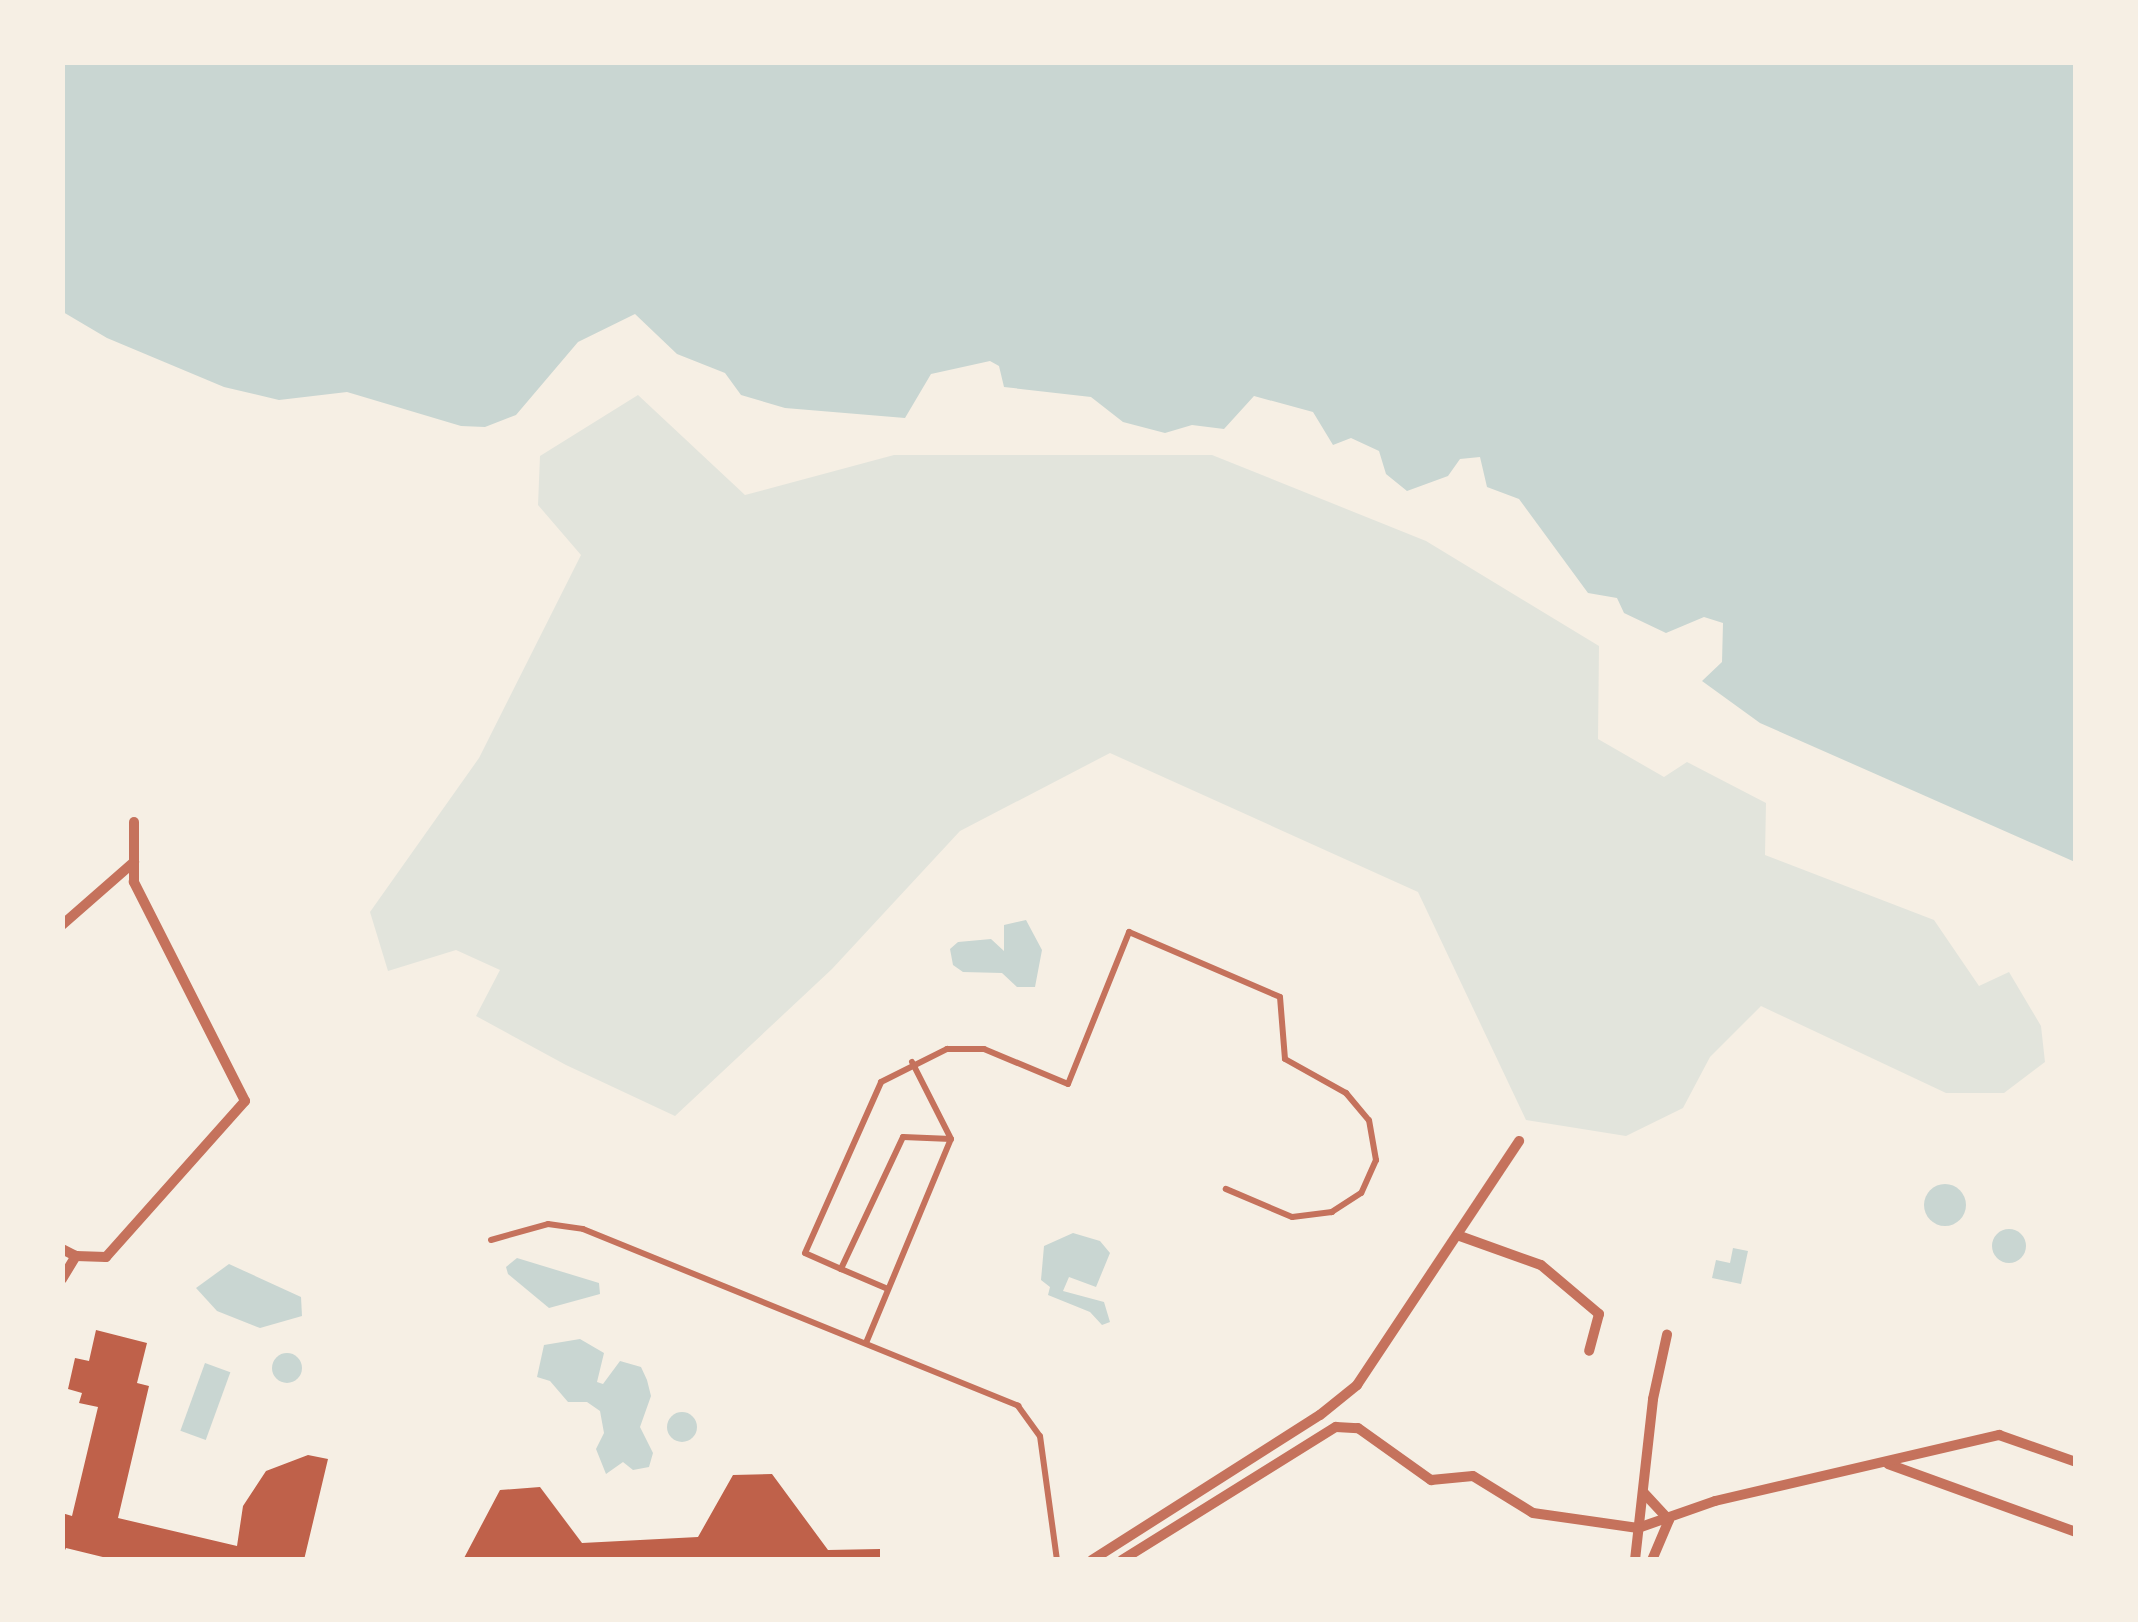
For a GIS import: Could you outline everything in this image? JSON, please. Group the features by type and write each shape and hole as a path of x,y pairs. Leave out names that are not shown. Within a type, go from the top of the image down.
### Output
{"street":[{"path":"62,1249 76,1256 106,1256 245,1102 134,882 134,822"},
{"path":"62,924 134,862"},
{"path":"1092,1560 1357,1385 1519,1141"},
{"path":"1457,1235 1541,1264 1599,1314 1588,1351"},
{"path":"62,1279 76,1256"},
{"path":"1636,1560 1667,1335"},
{"path":"1122,1560 1336,1428 1358,1428 1430,1480 1472,1476 1533,1512 1638,1528 1715,1501 1887,1464 1999,1434 2076,1462"},
{"path":"1887,1464 2076,1532"},
{"path":"1643,1492 1669,1520"},
{"path":"1652,1560 1669,1520"}],"lane":[{"path":"888,1289 805,1253 881,1082 912,1062 948,1049 984,1049 1068,1084 1129,932 1280,997 1285,1060 1346,1093 1369,1120 1376,1160 1361,1193 1332,1212 1292,1217 1226,1189"},
{"path":"866,1343 951,1138 912,1062"},
{"path":"842,1269 903,1136 951,1138"},
{"path":"491,1240 548,1224 583,1229 1018,1406 1040,1436 1057,1560"}],"shaded area":[{"path":"62,63 2075,63 2075,862 1760,723 1702,681 1722,662 1723,623 1704,617 1666,633 1624,613 1617,598 1588,593 1519,499 1487,487 1480,457 1460,459 1448,476 1407,491 1386,474 1379,451 1351,438 1333,445 1313,412 1254,396 1224,429 1192,425 1165,433 1123,422 1091,397 1004,387 999,366 990,361 931,374 905,418 785,408 741,395 725,373 677,354 635,314 578,342 516,415 485,427 461,426 347,392 279,400 224,387 107,338 63,312"},
{"path":"638,395 745,495 894,455 1212,455 1426,541 1599,646 1598,739 1664,777 1687,762 1766,803 1765,855 1934,920 1979,986 2009,972 2041,1026 2045,1062 2004,1093 1946,1093 1761,1006 1710,1057 1683,1108 1626,1136 1526,1120 1418,892 1110,753 960,831 832,969 675,1116 566,1065 476,1016 500,970 456,950 388,971 370,912 479,758 581,555 538,505 540,456"},
{"path":"1026,920 1042,950 1035,987 1017,987 1002,973 963,972 953,965 950,949 958,942 991,939 1004,951 1004,925"},
{"path":"1945,1184 1960,1190 1966,1205 1960,1220 1945,1226 1930,1220 1924,1205 1930,1190"},
{"path":"2009,1229 2021,1234 2026,1246 2021,1258 2009,1263 1997,1258 1992,1246 1997,1234"},
{"path":"1073,1233 1100,1241 1110,1253 1096,1287 1069,1277 1063,1291 1104,1302 1110,1322 1102,1325 1090,1312 1048,1295 1050,1287 1041,1280 1044,1246"},
{"path":"1733,1248 1748,1251 1741,1284 1712,1278 1716,1260 1730,1263"},
{"path":"517,1258 599,1283 600,1294 549,1308 508,1274 506,1267"},
{"path":"229,1264 301,1297 302,1316 260,1328 217,1311 196,1288"},
{"path":"580,1339 604,1353 597,1382 603,1384 620,1361 641,1367 651,1396 640,1427 653,1453 649,1467 633,1470 623,1462 606,1474 596,1449 604,1433 600,1411 587,1402 568,1402 550,1381 537,1377 544,1345"},
{"path":"287,1353 298,1357 302,1368 298,1379 287,1383 276,1379 272,1368 276,1357"},
{"path":"205,1363 230,1372 206,1440 180,1431"},
{"path":"682,1412 693,1416 697,1427 693,1438 682,1442 671,1438 667,1427 671,1416"}],"building":[{"path":"96,1330 147,1343 137,1383 149,1386 118,1518 237,1546 243,1506 266,1471 308,1455 328,1459 304,1560 115,1560 66,1548 62,1557 62,1513 72,1516 98,1407 79,1403 82,1393 68,1389 75,1358 89,1361"},
{"path":"772,1474 828,1550 880,1549 880,1560 463,1560 500,1490 540,1487 582,1543 698,1537 733,1475"}]}
